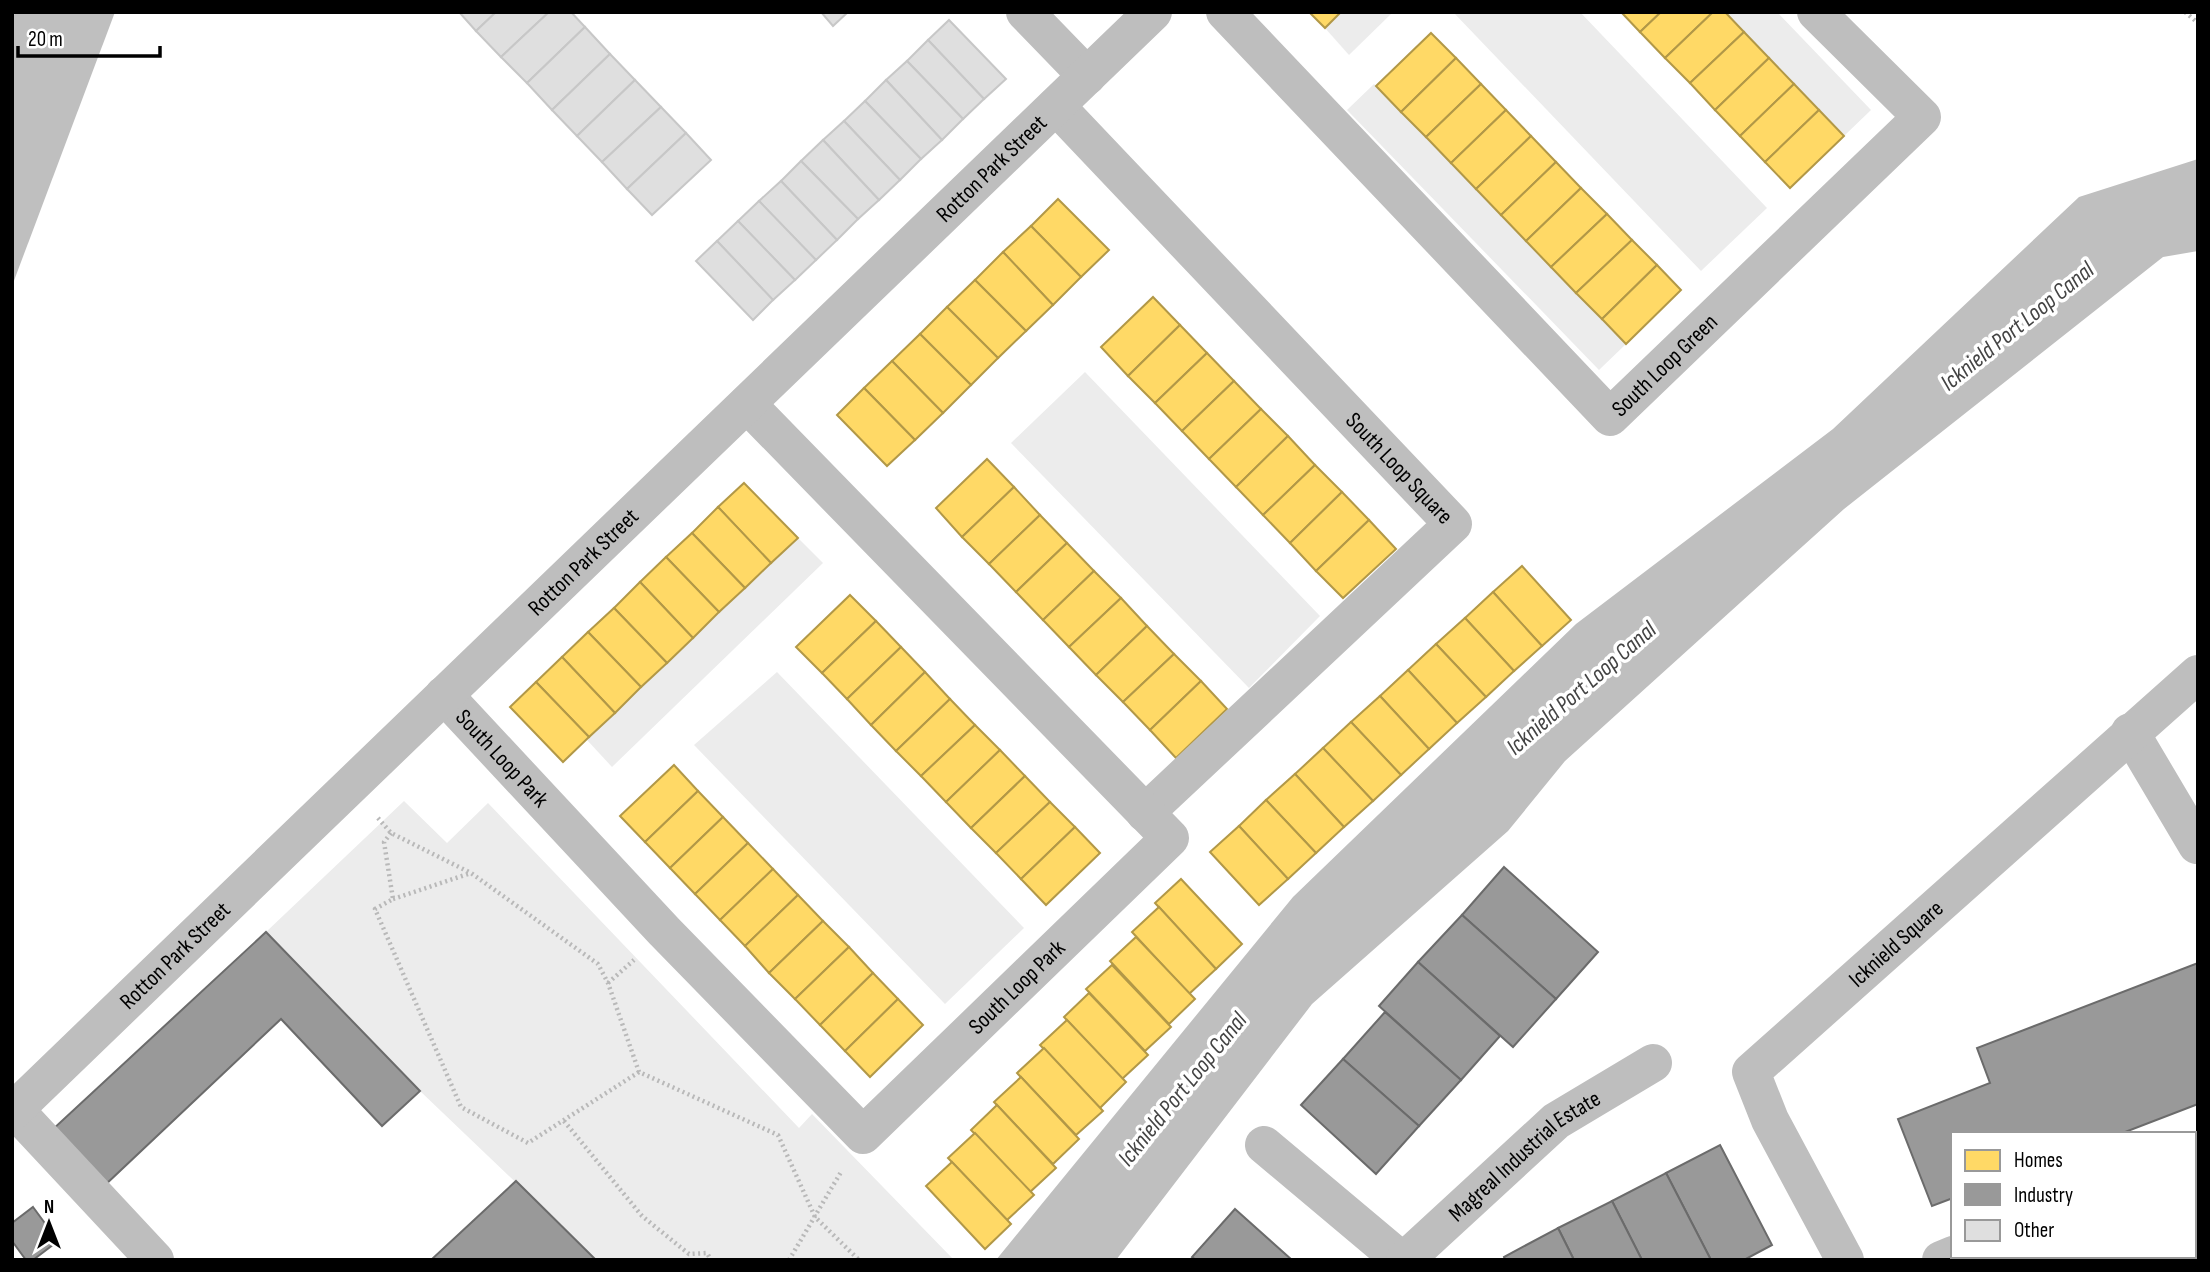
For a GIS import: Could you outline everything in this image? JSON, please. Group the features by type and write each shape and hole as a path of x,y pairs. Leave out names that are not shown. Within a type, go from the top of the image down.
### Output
{"street":[{"path":"1025,12 1087,76"},
{"name":"Rotton Park Street","path":"13,1111 1153,12"},
{"name":"South Loop Green","path":"1225,12 1610,417 1922,117 1816,12"},
{"name":"South Loop Square","path":"1056,106 1452,524 1146,813"},
{"name":"South Loop Park","path":"444,695 664,932 863,1135 1170,838 747,404"},
{"name":"Icknield Square","path":"1845,1260 1770,1120 1751,1072 2198,674"},
{"path":"2130,733 2197,845"},
{"name":"Magreal Industrial Estate","path":"1264,1145 1403,1260 1556,1121 1653,1063"},
{"path":"13,1111 155,1260"}],"path":[{"path":"2185,12 2198,23"},
{"path":"350,786 391,833 471,873 598,964 608,983 639,1072 778,1135 815,1217 859,1260"},
{"path":"391,833 384,842 393,899"},
{"path":"471,873 393,899 375,909 461,1107 528,1143 639,1072"},
{"path":"564,1121 642,1216 688,1254 707,1253 711,1260"},
{"path":"789,1260 863,1135"}],"shaded area":[{"path":"1341,12 1393,12 1349,55 1325,28"},
{"path":"1580,12 1767,208 1701,271 1454,13"},
{"path":"1725,12 1777,12 1871,110 1844,136"},
{"path":"1374,84 1626,344 1599,370 1347,110"},
{"path":"1085,372 1320,616 1249,688 1011,443"},
{"path":"798,538 823,563 612,767 587,740 589,737"},
{"path":"777,672 1024,928 945,1004 694,745"},
{"path":"404,801 447,843 488,803 799,1128 812,1114 954,1260 597,1260 420,1091 266,932"}],"water":[{"path":"15,12 115,12 12,286 12,21"},
{"name":"Icknield Port Loop Canal","path":"2198,159 2198,251 2163,257 1844,509 1565,761 1508,831 1312,1004 1116,1260 996,1260 1293,897 1576,624 1833,429 2079,197"}],"building: Homes":[{"path":"1309,12 1341,12 1325,28"},
{"path":"1621,12 1661,12 1640,32"},
{"path":"1661,12 1713,12 1665,58 1640,32"},
{"path":"1713,12 1725,12 1744,32 1690,83 1665,58"},
{"path":"1744,32 1769,58 1715,110 1690,83"},
{"path":"1431,33 1456,58 1401,112 1376,86"},
{"path":"1456,58 1481,84 1426,137 1401,112"},
{"path":"1769,58 1794,84 1740,136 1715,110"},
{"path":"1481,84 1506,110 1451,163 1426,137"},
{"path":"1794,84 1819,110 1765,162 1740,136"},
{"path":"1506,110 1531,136 1476,189 1451,163"},
{"path":"1819,110 1844,136 1790,188 1765,162"},
{"path":"1531,136 1556,162 1501,215 1476,189"},
{"path":"1556,162 1581,188 1526,241 1501,215"},
{"path":"1581,188 1607,214 1551,267 1526,241"},
{"path":"1058,199 1109,250 1081,277 1031,226"},
{"path":"1607,214 1632,240 1576,293 1551,267"},
{"path":"1031,226 1081,277 1053,305 1003,252"},
{"path":"1632,240 1657,265 1602,319 1576,293"},
{"path":"1003,252 1053,305 1026,331 975,280"},
{"path":"1657,265 1681,290 1626,344 1602,319"},
{"path":"975,280 1026,331 998,358 947,307"},
{"path":"1153,297 1180,325 1128,376 1101,347"},
{"path":"947,307 998,358 971,385 920,334"},
{"path":"1180,325 1207,353 1155,403 1128,376"},
{"path":"920,334 971,385 943,413 892,361"},
{"path":"1207,353 1234,381 1182,431 1155,403"},
{"path":"892,361 943,413 915,440 864,388"},
{"path":"1234,381 1261,409 1209,459 1182,431"},
{"path":"864,388 915,440 887,466 837,415"},
{"path":"1261,409 1288,436 1236,487 1209,459"},
{"path":"1288,436 1315,465 1263,515 1236,487"},
{"path":"987,459 1014,487 962,537 936,508"},
{"path":"1315,465 1342,492 1290,543 1263,515"},
{"path":"744,483 798,538 771,563 718,507"},
{"path":"1014,487 1040,515 989,564 962,537"},
{"path":"1342,492 1369,520 1316,571 1290,543"},
{"path":"718,507 771,563 745,588 692,533"},
{"path":"1040,515 1067,543 1016,592 989,564"},
{"path":"1369,520 1396,549 1343,598 1316,571"},
{"path":"692,533 745,588 719,612 666,557"},
{"path":"1067,543 1094,571 1043,620 1016,592"},
{"path":"666,557 719,612 693,638 640,582"},
{"path":"1522,566 1571,620 1542,646 1493,592"},
{"path":"1094,571 1121,598 1069,647 1043,620"},
{"path":"640,582 693,638 667,663 614,608"},
{"path":"1493,592 1542,646 1514,671 1465,618"},
{"path":"850,595 876,621 822,673 796,647"},
{"path":"1121,598 1147,626 1096,675 1069,647"},
{"path":"614,608 667,663 641,687 588,632"},
{"path":"1465,618 1514,671 1486,697 1436,644"},
{"path":"876,621 901,647 847,699 822,673"},
{"path":"1147,626 1174,654 1123,702 1096,675"},
{"path":"588,632 641,687 615,713 562,657"},
{"path":"1436,644 1486,697 1457,723 1408,670"},
{"path":"901,647 925,672 871,725 847,699"},
{"path":"1174,654 1201,681 1150,730 1123,702"},
{"path":"562,657 615,713 589,737 536,682"},
{"path":"1408,670 1457,723 1429,749 1380,696"},
{"path":"925,672 950,699 896,751 871,725"},
{"path":"1201,681 1227,709 1176,758 1150,730"},
{"path":"536,682 589,737 563,762 510,707"},
{"path":"1380,696 1429,749 1401,775 1351,722"},
{"path":"950,699 975,725 921,776 896,751"},
{"path":"1351,722 1401,775 1373,801 1323,748"},
{"path":"975,725 1000,750 946,802 921,776"},
{"path":"1323,748 1373,801 1344,827 1295,774"},
{"path":"1000,750 1025,776 971,828 946,802"},
{"path":"674,765 698,791 645,842 620,816"},
{"path":"1295,774 1344,827 1316,853 1266,800"},
{"path":"1025,776 1050,802 996,853 971,828"},
{"path":"698,791 723,817 670,868 645,842"},
{"path":"1266,800 1316,853 1288,879 1239,826"},
{"path":"1050,802 1075,827 1021,879 996,853"},
{"path":"723,817 748,843 695,894 670,868"},
{"path":"1239,826 1288,879 1259,905 1210,852"},
{"path":"1075,827 1100,853 1046,905 1021,879"},
{"path":"748,843 773,869 720,920 695,894"},
{"path":"773,869 798,895 745,946 720,920"},
{"path":"1181,879 1242,944 1216,969 1155,903"},
{"path":"798,895 823,921 769,973 745,946"},
{"path":"1159,907 1216,969 1189,994 1132,932"},
{"path":"823,921 849,947 795,999 769,973"},
{"path":"1136,937 1195,999 1169,1024 1110,961"},
{"path":"849,947 873,973 820,1025 795,999"},
{"path":"1112,965 1171,1027 1145,1051 1086,989"},
{"path":"873,973 898,999 845,1051 820,1025"},
{"path":"1089,993 1148,1055 1122,1079 1064,1017"},
{"path":"898,999 923,1025 870,1077 845,1051"},
{"path":"1067,1020 1126,1082 1100,1108 1040,1045"},
{"path":"1044,1048 1103,1111 1076,1135 1017,1073"},
{"path":"1021,1077 1079,1139 1053,1164 994,1102"},
{"path":"997,1105 1056,1168 1030,1192 971,1130"},
{"path":"975,1133 1034,1195 1007,1220 948,1158"},
{"path":"952,1162 1011,1224 985,1249 926,1186"}],"building: Industry":[{"path":"1504,867 1598,952 1556,999 1462,915"},
{"path":"1462,915 1556,999 1513,1047 1418,962"},
{"path":"266,932 420,1091 382,1126 281,1019 104,1186 51,1131"},
{"path":"1418,962 1500,1036 1461,1080 1379,1006"},
{"path":"2198,963 2198,1104 2125,1132 1951,1132 1951,1199 1932,1206 1898,1119 1990,1083 1977,1048"},
{"path":"1385,1012 1461,1080 1419,1126 1343,1059"},
{"path":"1343,1059 1419,1126 1376,1174 1301,1105"},
{"path":"1720,1145 1772,1245 1744,1260 1711,1260 1666,1173"},
{"path":"1666,1173 1711,1260 1642,1260 1612,1201"},
{"path":"516,1181 596,1260 431,1260"},
{"path":"1612,1201 1642,1260 1574,1260 1558,1228"},
{"path":"33,1207 58,1241 33,1260 26,1260 12,1241 12,1223"},
{"path":"1235,1209 1292,1260 1196,1260 1192,1257"},
{"path":"1558,1228 1574,1260 1505,1260 1504,1257"}],"building: Other":[{"path":"459,12 496,12 476,31"},
{"path":"496,12 549,12 501,57 476,31"},
{"path":"549,12 571,12 585,27 527,83 501,57"},
{"path":"821,12 848,12 833,26"},
{"path":"949,20 1006,79 984,99 928,40"},
{"path":"585,27 610,54 552,110 527,83"},
{"path":"928,40 984,99 963,119 907,61"},
{"path":"610,54 635,80 577,136 552,110"},
{"path":"907,61 963,119 942,140 886,80"},
{"path":"635,80 661,107 602,162 577,136"},
{"path":"886,80 942,140 921,159 865,101"},
{"path":"865,101 921,159 900,180 844,121"},
{"path":"661,107 686,133 627,189 602,162"},
{"path":"844,121 900,180 879,200 823,140"},
{"path":"686,133 711,160 652,215 627,189"},
{"path":"823,140 879,200 858,219 801,161"},
{"path":"801,161 858,219 837,240 781,181"},
{"path":"781,181 837,240 816,260 759,201"},
{"path":"759,201 816,260 795,280 738,221"},
{"path":"738,221 795,280 773,300 717,241"},
{"path":"717,241 773,300 753,320 696,261"}]}
